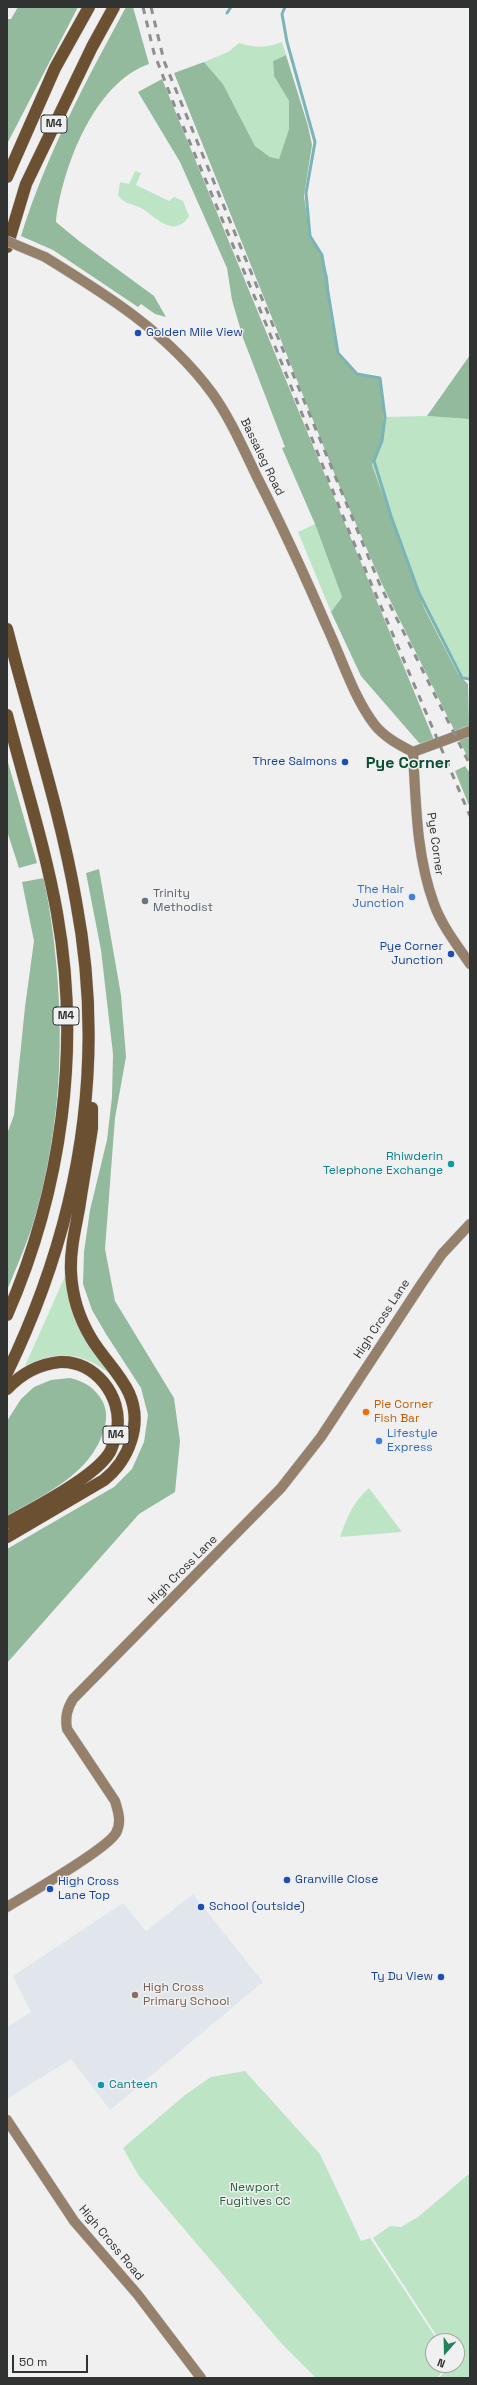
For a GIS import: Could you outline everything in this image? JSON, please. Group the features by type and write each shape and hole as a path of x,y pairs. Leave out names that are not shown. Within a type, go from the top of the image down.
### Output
{"highway":[{"name":"M4","path":"7,177 55,68 89,7"},
{"name":"M4","path":"7,247 26,184 92,47 114,7"},
{"name":"M4","path":"7,629 55,804 76,901 87,977 89,1059 82,1136 70,1204 51,1266 7,1373"},
{"name":"M4","path":"7,715 39,836 57,913 66,1002 65,1087 53,1173 33,1248 7,1315"},
{"path":"7,1537 104,1480 116,1471 132,1441 135,1422 134,1406 128,1392 92,1340 80,1318 71,1273 72,1249 92,1128 89,1059"},
{"name":"M4","path":"7,1389 19,1378 40,1366 62,1362 75,1364 95,1374 106,1384 113,1396 118,1410 118,1423 109,1455 95,1468 53,1497 7,1523"}],"street":[{"name":"Bassaleg Road","path":"7,241 45,257 105,294 144,322 173,348 212,393 229,420 300,564 361,705 376,726 395,743 413,752"},
{"path":"413,752 470,731"},
{"name":"Pye Corner","path":"413,752 423,865 435,905 450,935 470,964"},
{"name":"High Cross Lane","path":"7,1907 95,1851 111,1839 118,1828 119,1817 114,1801 68,1728 66,1720 67,1710 73,1699 281,1488 321,1437 442,1254 470,1224"},
{"name":"High Cross Road","path":"7,2120 74,2221 138,2295 201,2378"}],"shaded area":[{"name":"High Cross Primary School","path":"193,1894 263,1982 110,2110 71,2059 7,2099 7,2027 31,2012 13,1976 123,1903 146,1931"}],"green space":[{"path":"18,7 78,7 7,144 7,19 11,19"},
{"path":"126,7 133,7 149,64 129,74 112,89 97,108 84,130 65,177 59,200 56,222 79,241 154,296 166,317 155,314 141,304 138,307 53,250 21,236 42,176 55,147 96,63"},
{"path":"282,42 286,55 273,61 274,76 289,101 289,129 279,159 270,157 255,146 223,84 204,62 228,52 239,43 261,47"},
{"path":"286,55 308,126 312,145 304,196 310,236 322,255 328,277 331,318 338,353 357,374 380,378 383,401 383,433 381,443 372,465 424,608 458,674 468,684 470,762 382,584 339,485 174,73 204,62 223,84 255,146 270,157 279,159 289,129 289,101 274,76 273,61"},
{"path":"162,79 434,740 420,744 361,676 331,612 342,597 315,524 282,448 285,447 243,338 232,300 227,268 180,162 138,92"},
{"path":"135,171 141,173 136,185 169,201 174,197 183,201 189,216 183,223 177,226 164,224 145,210 125,202 120,198 118,195 120,182 129,184"},
{"path":"470,355 469,419 427,416"},
{"path":"470,411 470,679 462,678 424,608 372,465 381,448 385,417 427,416 469,419"},
{"path":"315,524 342,597 331,612 298,532"},
{"path":"7,759 37,863 19,868 7,831"},
{"path":"465,766 470,773 470,808 455,771"},
{"path":"99,869 121,995 126,1057 115,1118 105,1249 115,1301 174,1398 180,1441 175,1492 139,1514 7,1663 7,1549 114,1487 132,1469 144,1442 148,1415 141,1388 92,1310 83,1284 84,1252 90,1210 107,1140 112,1097 113,1054 101,950 86,873"},
{"path":"44,878 51,919 59,1002 60,1044 58,1085 54,1126 38,1208 28,1239 7,1290 7,1134 14,1115 25,1007 34,941 22,882"},
{"path":"66,1274 113,1376 91,1362 70,1356 60,1355 49,1357 25,1366"},
{"path":"70,1378 81,1381 90,1386 103,1402 106,1412 106,1422 98,1445 78,1471 51,1491 7,1516 7,1421 21,1399 34,1387 51,1380"},
{"path":"369,1488 402,1532 340,1537 351,1510 363,1493"},
{"name":"Newport Fugitives CC","path":"245,2071 320,2154 361,2241 370,2238 433,2333 425,2333 425,2373 441,2373 437,2378 316,2378 281,2343 139,2176 123,2148 185,2095 211,2077"},
{"path":"470,2173 470,2378 439,2378 443,2373 465,2373 465,2333 435,2333 373,2238 390,2226 401,2227 418,2217"}],"waterway":[{"path":"227,13 231,7"},
{"path":"285,7 282,14 287,42 315,142 306,193 310,236 322,255 338,353 357,374 380,378 385,417 382,441 374,461 391,516 419,593 462,678 470,679"}],"railway":[{"path":"143,7 154,53 175,107 266,324 351,536 470,816"},
{"path":"151,7 164,61 380,585 470,765"}],"place":[{"name":"Golden Mile View","path":"138,333"},
{"name":"Three Salmons","path":"345,762"},
{"name":"The Hair Junction","path":"412,897"},
{"name":"Trinity Methodist","path":"145,901"},
{"name":"Pye Corner Junction","path":"451,954"},
{"name":"Rhiwderin Telephone Exchange","path":"451,1164"},
{"name":"Pie Corner Fish Bar","path":"366,1412"},
{"name":"Lifestyle Express","path":"379,1441"},
{"name":"Granville Close","path":"287,1880"},
{"name":"High Cross Lane Top","path":"50,1889"},
{"name":"School (outside)","path":"201,1907"},
{"name":"Ty Du View","path":"441,1977"},
{"name":"High Cross Primary School","path":"135,1995"},
{"name":"Canteen","path":"101,2085"}],"district":[{"name":"Pye Corner","path":"408,764"}]}
